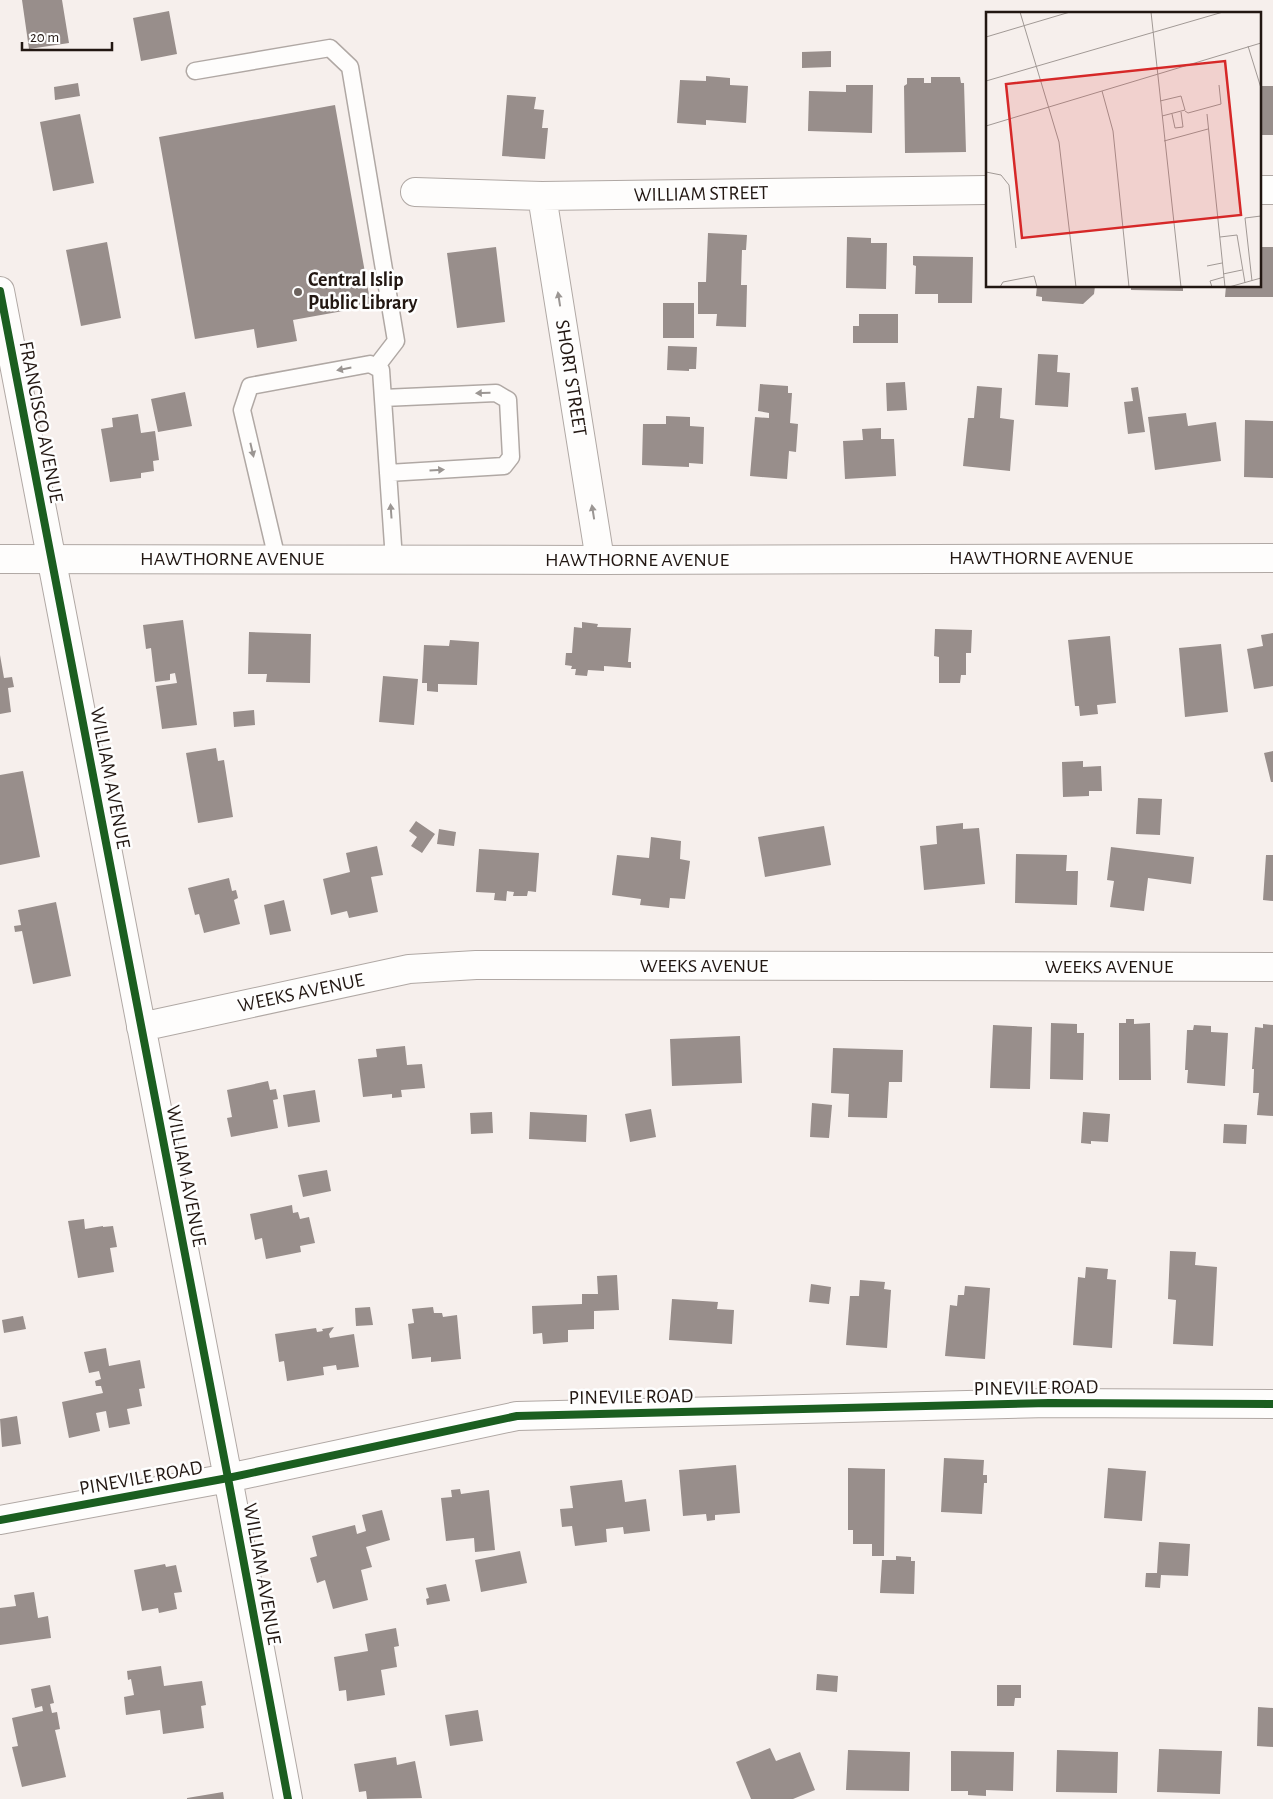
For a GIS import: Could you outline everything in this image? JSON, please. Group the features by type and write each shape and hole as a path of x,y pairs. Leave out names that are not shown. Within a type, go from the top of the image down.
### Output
{"street":[{"name":"WILLIAM STREET","path":"415,192 542,196 986,190"},
{"path":"1260,190 1273,190"},
{"name":"SHORT STREET","path":"542,196 600,560"},
{"name":"FRANCISCO AVENUE","path":"0,291 51,559"},
{"name":"HAWTHORNE AVENUE","path":"0,559 1273,558"},
{"name":"WILLIAM AVENUE","path":"51,559 288,1799"},
{"name":"WEEKS AVENUE","path":"141,1027 409,970 466,966 1273,967"},
{"name":"PINEVILE ROAD","path":"0,1520 228,1478 517,1416 1039,1403 1273,1404"}],"lane":[{"path":"195,71 330,48 350,67 396,341 376,367"},
{"path":"277,560 242,410 250,386 370,364 381,370 394,560"},
{"path":"382,398 496,393 508,400 511,456 504,466 388,473"}],"building":[{"path":"22,0 62,0 69,43 29,49"},
{"path":"169,11 177,54 141,61 133,18"},
{"path":"831,51 831,67 802,68 802,52"},
{"path":"706,76 730,78 730,85 748,86 746,123 706,120 706,125 677,123 680,80 706,81"},
{"path":"931,77 960,77 961,83 964,83 966,152 905,153 904,86 907,84 907,78 924,78 924,83 931,83"},
{"path":"78,83 80,96 55,100 54,87"},
{"path":"846,85 873,85 872,133 808,131 809,91 846,92"},
{"path":"1260,86 1273,86 1273,135 1260,135"},
{"path":"507,95 536,97 534,109 544,110 542,128 548,128 545,159 502,156"},
{"path":"335,105 371,306 293,320 297,341 257,348 254,329 195,339 159,137"},
{"path":"80,114 94,183 53,191 40,122"},
{"path":"708,233 747,235 746,250 742,250 741,285 747,285 746,327 716,326 717,314 698,314 698,282 706,282"},
{"path":"847,237 871,238 871,243 887,243 886,289 846,288"},
{"path":"107,242 121,318 81,326 66,250"},
{"path":"496,247 505,322 457,328 447,253"},
{"path":"1260,247 1273,247 1273,297 1225,297 1226,288 1260,288"},
{"path":"913,256 973,257 972,303 938,303 938,294 915,294 916,266 913,265"},
{"path":"1037,288 1095,288 1094,294 1083,304 1042,301 1042,297 1036,296"},
{"path":"1131,288 1183,288 1183,291 1131,290"},
{"path":"663,303 694,303 694,338 663,338"},
{"path":"859,314 898,314 898,343 853,343 853,326 859,326"},
{"path":"668,346 697,347 696,369 689,369 689,371 667,370"},
{"path":"1038,354 1058,355 1057,372 1070,373 1068,407 1035,405"},
{"path":"905,382 907,410 887,411 886,383"},
{"path":"760,384 788,386 788,393 792,393 790,423 798,424 796,452 789,451 787,479 750,476 755,417 769,418 769,413 758,411"},
{"path":"977,386 1002,388 1000,418 1014,420 1010,471 963,466 968,418 974,418"},
{"path":"1138,387 1145,432 1128,434 1124,402 1133,401 1131,388"},
{"path":"185,392 192,426 158,432 151,399"},
{"path":"1186,413 1188,426 1216,422 1221,461 1155,470 1148,417"},
{"path":"138,414 141,433 155,431 159,460 153,461 154,471 141,473 141,478 110,482 101,429 113,427 112,418"},
{"path":"666,416 690,417 690,426 704,427 703,464 689,463 689,467 642,465 643,424 666,424"},
{"path":"1245,420 1273,421 1273,478 1244,477"},
{"path":"881,428 881,439 894,439 896,476 845,479 843,441 863,440 862,429"},
{"path":"183,620 197,725 162,729 156,686 177,683 175,673 170,674 170,680 155,682 151,648 146,649 143,625"},
{"path":"582,622 598,624 597,627 631,628 628,662 631,662 631,668 604,666 604,671 588,670 587,676 575,675 576,669 571,669 572,666 565,665 566,653 572,653 574,627 582,628"},
{"path":"935,629 972,630 971,653 966,653 966,675 961,675 960,683 939,683 939,657 934,656"},
{"path":"249,632 311,634 310,683 266,682 267,674 248,674"},
{"path":"1273,633 1273,686 1254,689 1247,649 1263,646 1261,635"},
{"path":"1110,636 1116,703 1097,705 1098,714 1080,716 1079,706 1075,706 1068,640"},
{"path":"450,640 479,642 477,685 438,684 438,692 427,691 427,683 422,683 424,645 449,646"},
{"path":"1221,644 1228,712 1185,717 1179,648"},
{"path":"0,655 4,678 12,677 14,687 8,688 11,712 0,714"},
{"path":"383,676 418,679 414,725 379,722"},
{"path":"254,710 255,725 234,727 233,712"},
{"path":"216,748 218,761 224,760 233,817 198,823 186,753"},
{"path":"1273,751 1273,782 1271,782 1264,753"},
{"path":"1083,761 1083,767 1101,766 1102,791 1089,791 1089,796 1063,797 1062,762"},
{"path":"23,771 40,857 0,865 0,775"},
{"path":"1138,798 1162,799 1160,835 1136,834"},
{"path":"416,821 435,834 422,853 411,846 417,837 409,831"},
{"path":"963,823 963,829 979,828 985,884 924,890 920,846 937,844 936,826"},
{"path":"824,826 831,865 765,877 758,837"},
{"path":"439,829 456,832 454,846 437,844"},
{"path":"651,837 681,841 680,859 690,861 685,899 670,898 669,908 640,905 641,899 612,895 617,855 649,858"},
{"path":"377,846 383,875 371,877 378,912 349,918 347,911 331,915 323,879 350,872 346,853"},
{"path":"1111,847 1194,857 1191,884 1148,878 1144,911 1110,907 1114,881 1107,880"},
{"path":"479,849 539,853 536,892 528,891 527,896 513,896 514,892 507,891 506,901 494,900 495,893 476,892"},
{"path":"1016,854 1067,855 1066,871 1078,871 1077,905 1015,903"},
{"path":"1266,855 1273,855 1273,901 1263,900"},
{"path":"229,878 232,891 236,890 238,898 234,900 240,924 204,933 199,914 195,915 188,888"},
{"path":"284,900 291,931 270,935 264,905"},
{"path":"56,902 71,976 33,984 22,931 15,932 14,926 21,925 18,910"},
{"path":"1126,1019 1134,1019 1134,1024 1150,1023 1151,1080 1119,1080 1119,1023 1126,1023"},
{"path":"1051,1023 1077,1024 1077,1033 1084,1033 1083,1080 1050,1079"},
{"path":"1263,1024 1273,1025 1273,1116 1257,1115 1259,1093 1253,1093 1254,1069 1252,1069 1255,1027 1263,1028"},
{"path":"993,1025 1032,1027 1030,1089 990,1088"},
{"path":"1194,1025 1211,1026 1211,1032 1228,1033 1225,1086 1187,1083 1188,1070 1185,1070 1187,1030 1193,1030"},
{"path":"740,1036 742,1083 672,1086 670,1039"},
{"path":"405,1046 407,1065 422,1064 425,1088 401,1090 402,1097 392,1098 392,1094 363,1097 358,1059 377,1057 376,1049"},
{"path":"833,1048 903,1050 902,1082 889,1082 887,1118 848,1117 849,1094 831,1093"},
{"path":"268,1081 270,1090 276,1089 278,1099 273,1100 278,1128 231,1137 227,1118 232,1117 227,1090"},
{"path":"315,1090 320,1122 288,1127 283,1095"},
{"path":"812,1103 832,1105 829,1138 810,1137"},
{"path":"651,1109 656,1137 630,1142 625,1114"},
{"path":"492,1112 493,1133 471,1134 470,1113"},
{"path":"530,1112 587,1115 586,1142 529,1139"},
{"path":"1083,1112 1110,1114 1108,1142 1091,1141 1091,1144 1081,1143"},
{"path":"1224,1124 1247,1125 1246,1144 1223,1143"},
{"path":"327,1170 331,1191 303,1197 298,1175"},
{"path":"292,1205 293,1213 298,1212 300,1219 309,1217 315,1243 300,1246 301,1252 266,1259 262,1238 255,1240 250,1214"},
{"path":"84,1219 85,1229 113,1226 117,1247 110,1248 114,1272 78,1278 68,1221"},
{"path":"1170,1251 1196,1252 1195,1265 1217,1267 1213,1346 1173,1344 1176,1300 1168,1299"},
{"path":"1086,1267 1108,1269 1107,1279 1116,1280 1112,1348 1073,1345 1078,1277 1085,1278"},
{"path":"617,1275 619,1310 594,1311 594,1329 568,1330 568,1342 543,1344 542,1333 533,1334 532,1306 582,1304 582,1294 598,1294 597,1276"},
{"path":"860,1280 885,1282 884,1289 891,1290 887,1348 846,1345 850,1296 859,1296"},
{"path":"811,1284 831,1287 829,1304 809,1302"},
{"path":"965,1286 990,1288 985,1359 945,1356 950,1305 957,1306 958,1295 964,1295"},
{"path":"672,1299 718,1302 717,1309 734,1310 732,1344 669,1340"},
{"path":"370,1307 373,1325 356,1326 355,1308"},
{"path":"433,1307 434,1313 442,1313 443,1317 457,1315 461,1359 431,1362 431,1357 412,1359 408,1324 414,1323 412,1309"},
{"path":"23,1316 26,1329 4,1333 2,1320"},
{"path":"334,1327 329,1334 330,1338 354,1334 359,1367 337,1370 336,1365 323,1367 324,1375 287,1381 284,1361 279,1362 275,1334 316,1328 317,1332"},
{"path":"106,1348 109,1366 140,1360 145,1388 139,1389 142,1406 127,1409 130,1424 109,1428 106,1411 96,1413 100,1431 69,1438 62,1402 103,1393 101,1386 96,1386 95,1381 101,1379 99,1371 89,1373 84,1352"},
{"path":"17,1416 21,1444 2,1447 0,1419"},
{"path":"944,1458 984,1460 983,1475 987,1475 987,1483 984,1483 982,1514 941,1512"},
{"path":"736,1465 740,1513 715,1515 715,1520 707,1521 706,1514 683,1516 679,1470"},
{"path":"848,1468 885,1469 884,1556 872,1556 872,1544 853,1544 853,1530 848,1530"},
{"path":"1108,1468 1146,1471 1142,1521 1104,1518"},
{"path":"622,1480 625,1502 646,1499 650,1531 624,1534 623,1527 606,1529 607,1542 575,1546 572,1526 562,1527 560,1509 573,1508 570,1486"},
{"path":"460,1489 461,1494 489,1490 495,1550 475,1552 474,1538 446,1541 441,1498 452,1497 451,1490"},
{"path":"382,1510 390,1540 366,1547 372,1567 361,1570 368,1600 333,1609 325,1580 317,1583 310,1558 317,1556 312,1536 355,1525 357,1534 366,1531 362,1515"},
{"path":"1159,1542 1190,1544 1188,1576 1161,1575 1160,1588 1145,1587 1146,1573 1157,1573"},
{"path":"520,1551 527,1583 481,1592 475,1560"},
{"path":"896,1556 911,1557 911,1561 915,1561 914,1594 880,1593 882,1560 896,1560"},
{"path":"165,1564 166,1567 176,1565 182,1592 174,1593 177,1609 159,1613 158,1608 142,1611 134,1570"},
{"path":"446,1584 450,1601 427,1605 426,1599 429,1598 426,1588"},
{"path":"34,1592 38,1618 48,1616 51,1638 0,1645 0,1608 16,1606 14,1595"},
{"path":"396,1628 399,1646 394,1647 397,1667 381,1670 385,1695 347,1701 346,1690 339,1691 334,1657 368,1651 365,1634"},
{"path":"161,1666 164,1686 202,1681 206,1705 201,1706 204,1728 163,1734 160,1710 126,1715 124,1697 134,1695 131,1679 128,1680 127,1671"},
{"path":"817,1674 838,1676 837,1692 816,1690"},
{"path":"50,1685 54,1703 50,1704 52,1713 57,1712 60,1729 55,1730 66,1777 22,1787 12,1747 18,1746 12,1718 43,1711 42,1706 35,1708 31,1689"},
{"path":"997,1685 1021,1685 1021,1698 1015,1698 1014,1706 997,1706"},
{"path":"1258,1707 1273,1708 1273,1747 1257,1746"},
{"path":"478,1710 483,1741 450,1746 445,1715"},
{"path":"770,1748 776,1761 800,1752 815,1790 793,1799 751,1799 736,1762"},
{"path":"1159,1749 1222,1751 1220,1794 1157,1792"},
{"path":"848,1750 910,1752 909,1791 846,1790"},
{"path":"1057,1750 1118,1752 1117,1793 1056,1792"},
{"path":"951,1751 1014,1752 1013,1791 986,1790 986,1796 968,1795 968,1791 951,1791"},
{"path":"396,1757 397,1765 415,1761 422,1798 367,1799 366,1791 359,1792 354,1764"},
{"path":"223,1792 224,1799 187,1799 187,1798"}],"cycle path":[{"path":"0,291 288,1799"},
{"path":"0,1520 228,1478 517,1416 1049,1403 1273,1404"}],"place":[{"name":"Central Islip Public Library","path":"298,292"}]}
